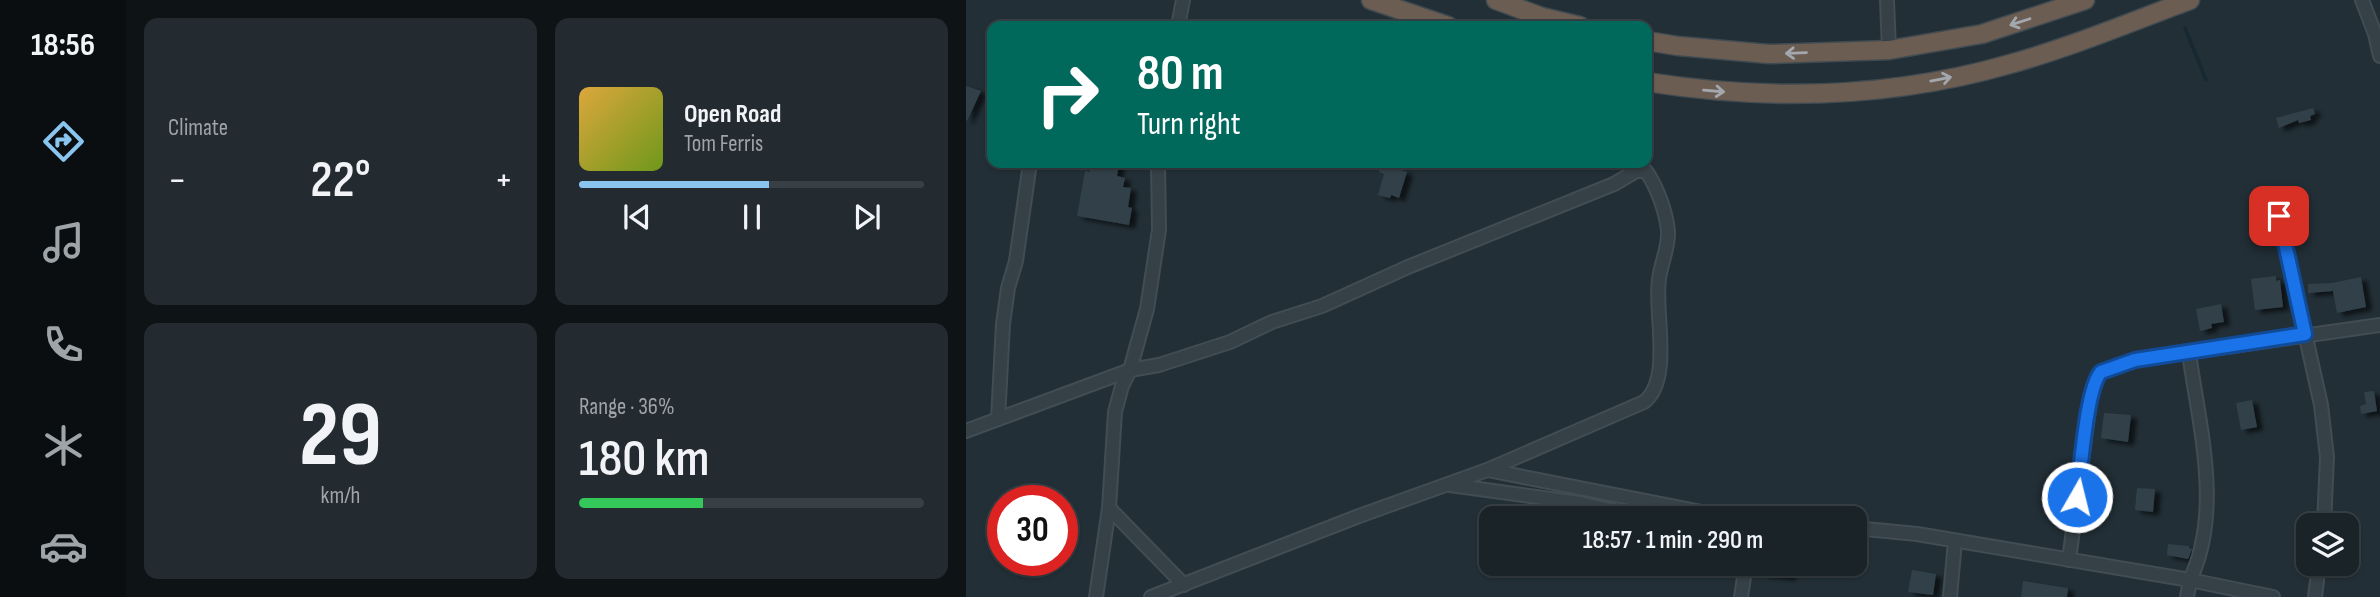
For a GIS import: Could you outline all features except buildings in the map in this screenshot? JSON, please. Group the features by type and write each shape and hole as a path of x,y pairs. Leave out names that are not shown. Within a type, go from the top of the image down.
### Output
{"highway":[{"path":"1371,0 1433,21"},
{"path":"1496,0 1559,21"},
{"path":"1652,42 1769,54 1889,50 1982,34 2085,0"},
{"path":"1652,83 1721,92 1800,95 1937,80 2010,64 2190,0"}],"street":[{"path":"1179,21 1183,0"},
{"path":"1887,0 1889,50"},
{"path":"2362,0 2378,34 2380,56"},
{"path":"998,419 1003,324 1008,288 1016,261 1029,168"},
{"path":"1096,597 1109,508 1115,412 1147,309 1159,230 1158,168"},
{"path":"966,431 1130,370 1159,365 1230,342 1272,322 1322,306 1408,267 1614,184 1636,171 1646,171 1653,181 1668,232 1659,278 1657,312 1661,365 1653,396 1487,470 1359,516 1151,597"},
{"path":"2279,216 2321,405 2327,457 2325,513"},
{"path":"2069,560 2091,394 2101,372 2135,360 2380,325"},
{"path":"2187,597 2189,580 2196,566 2203,536 2207,496 2189,353"},
{"path":"1487,470 1667,506"},
{"path":"1447,484 1593,506"},
{"path":"1580,503 1590,489"},
{"path":"1109,508 1184,585"},
{"path":"1867,529 1906,532 2273,597"},
{"path":"1950,597 1955,541"},
{"path":"1741,597 1742,576"},
{"path":"2315,597 2318,576"}],"waterway":[{"path":"2185,28 2206,80"}],"route":[{"path":"2077,497 2091,394 2101,372 2135,360 2305,334 2279,216"}]}
